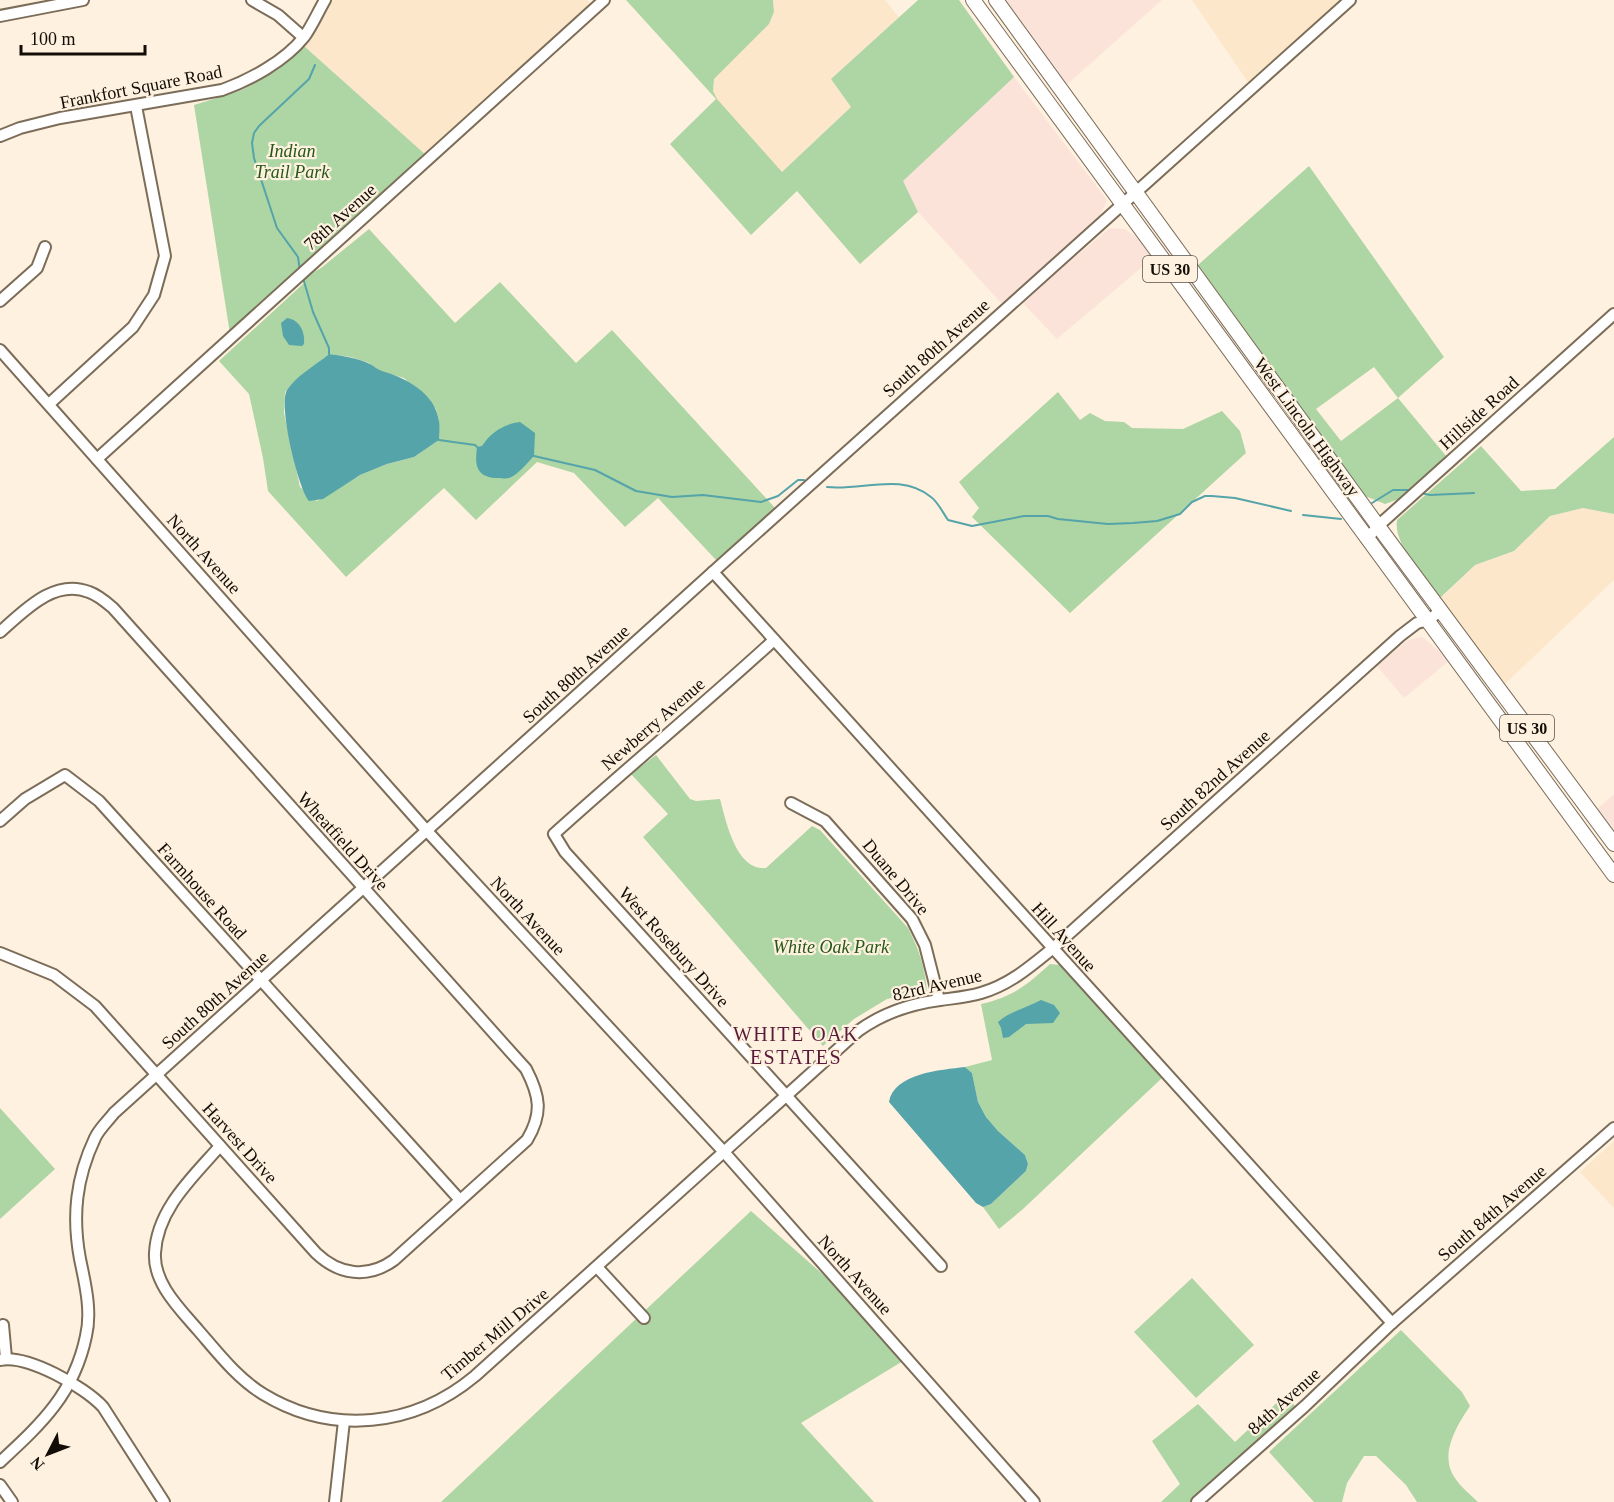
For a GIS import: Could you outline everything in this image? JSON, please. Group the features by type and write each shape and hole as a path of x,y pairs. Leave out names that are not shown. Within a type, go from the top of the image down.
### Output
{"main road":[{"name":"West Lincoln Highway","path":"973,0 1367,539 1611,866"},
{"name":"West Lincoln Highway","path":"996,0 1378,526 1614,844"}],"street":[{"path":"0,16 83,0"},
{"path":"252,0 278,15 303,37"},
{"name":"Frankfort Square Road","path":"0,136 20,128 60,118 136,106 238,85 276,62 303,37 325,0"},
{"name":"78th Avenue","path":"97,459 604,0"},
{"name":"South 80th Avenue","path":"0,1462 42,1423 58,1402 80,1358 87,1334 88,1309 75,1217 78,1188 96,1137 114,1113 712,572 1350,0"},
{"path":"49,404 133,327 154,295 165,256 136,106"},
{"path":"0,301 37,268 45,247"},
{"name":"Hillside Road","path":"1367,539 1378,526 1614,314"},
{"name":"North Avenue","path":"0,350 427,831 724,1152 1034,1502"},
{"name":"Hill Avenue","path":"712,572 1392,1323"},
{"name":"Wheatfield Drive","path":"0,632 25,609 52,592 71,589 89,592 113,608 526,1069 534,1085 539,1104 536,1126 527,1140 460,1200"},
{"name":"South 82nd Avenue","path":"1052,949 1400,636 1417,623 1429,620 1441,610"},
{"name":"Newberry Avenue","path":"554,834 774,640"},
{"name":"Farmhouse Road","path":"0,821 25,799 65,775 99,801 460,1200"},
{"name":"Duane Drive","path":"791,803 825,821 912,919 925,945 939,1000"},
{"name":"West Rosebury Drive","path":"554,834 565,852 941,1266"},
{"name":"82rd Avenue","path":"724,1152 858,1031 878,1016 912,1005 981,993 1005,984 1025,972 1052,949"},
{"name":"Harvest Drive","path":"0,953 54,975 95,1006 328,1264 343,1271 363,1273 377,1270 388,1264 460,1200"},
{"name":"South 84th Avenue","path":"1392,1323 1614,1128"},
{"name":"Timber Mill Drive","path":"220,1146 171,1204 159,1228 154,1254 158,1272 169,1297 236,1372 262,1393 290,1407 344,1421 370,1421 393,1417 420,1409 454,1391 475,1376 724,1152"},
{"path":"597,1267 644,1318"},
{"name":"84th Avenue","path":"1197,1502 1305,1406 1392,1323"},
{"path":"3,1325 3,1359 28,1363 94,1397 103,1407 164,1502"},
{"path":"335,1502 344,1421"},
{"path":"0,1485 12,1502"}],"shaded area":[{"path":"331,0 587,0 592,5 427,156 304,46"},
{"path":"773,0 885,0 899,17 831,79 851,107 782,172 716,99 713,91 714,79 769,24 774,12"},
{"path":"1001,0 1162,0 1063,88"},
{"path":"1192,0 1344,0 1250,85"},
{"path":"1014,77 1107,200 1098,220 1002,304 918,212 902,181"},
{"path":"1110,228 1125,229 1140,240 1155,256 1057,339 1022,302"},
{"path":"1583,508 1614,514 1614,580 1503,686 1440,599 1475,565 1514,551 1550,516"},
{"path":"1422,637 1450,660 1404,698 1377,666 1408,640"},
{"path":"1614,794 1614,828 1595,811"},
{"path":"1614,1141 1614,1208 1580,1172"}],"green space":[{"path":"626,0 773,0 774,12 769,24 714,79 713,91 717,99 782,172 851,107 831,79 918,0 959,0 1014,77 903,181 918,212 860,264 797,191 751,235 670,144 716,99"},
{"name":"Indian Trail Park","path":"304,46 427,156 230,334 194,105 242,90 279,69"},
{"path":"1309,166 1444,357 1398,398 1447,457 1399,499 1385,504 1365,496 1198,265","holes":["1374,367 1398,398 1341,441 1316,409"]},
{"path":"369,229 455,323 500,282 576,363 612,330 776,509 717,561 658,498 625,527 574,473 537,462 476,520 444,488 346,577 268,491 249,394 219,361 304,283 303,278 321,268","holes":["329,354 351,357 369,363 380,371 404,378 436,409 439,420 439,440 414,457 387,464 360,475 317,501 300,487 284,413 285,392"]},
{"path":"1058,392 1080,420 1090,413 1105,421 1124,422 1132,428 1183,429 1222,411 1240,431 1246,453 1070,613 972,517 979,508 959,482"},
{"path":"1614,437 1614,514 1583,508 1550,516 1514,551 1475,565 1440,598 1405,551 1397,530 1397,520 1481,446 1521,491 1555,489"},
{"name":"White Oak Park","path":"656,755 690,799 696,801 720,799 734,843 747,862 756,867 766,868 812,826 820,830 908,928 921,959 927,991 887,999 854,1019 823,1046 643,837 668,814 631,774"},
{"path":"1050,964 1060,965 1162,1078 999,1229 983,1207 991,1204 1026,1171 1028,1164 1025,1155 986,1117 978,1102 972,1073 965,1067 992,1060 981,1004 1002,998 1019,989"},
{"path":"0,1108 55,1169 0,1219"},
{"path":"751,1211 827,1278 903,1361 801,1423 874,1502 441,1502"},
{"path":"1192,1278 1254,1345 1196,1398 1134,1332"},
{"path":"1401,1330 1462,1392 1470,1406 1452,1438 1448,1456 1449,1465 1457,1481 1478,1502 1417,1502 1406,1485 1376,1456 1364,1456 1347,1483 1342,1502 1314,1502 1269,1452"},
{"path":"1285,1395 1296,1407 1191,1502 1161,1502 1180,1484 1152,1441 1198,1404 1235,1442"}],"water":[{"path":"287,318 292,319 301,327 304,340 302,346 289,345 283,336 281,323"},
{"path":"329,354 365,362 418,388 432,402 436,411 439,440 414,457 387,464 360,475 323,499 309,501 290,446 285,399 287,390 296,380"},
{"path":"520,422 535,433 534,456 519,472 509,478 483,475 478,468 477,447 482,446 498,430"},
{"path":"1041,1000 1054,1005 1060,1013 1053,1023 1026,1024 1009,1037 1003,1038 998,1022"},
{"path":"965,1067 972,1073 978,1102 986,1117 1025,1155 1028,1164 1026,1171 991,1204 983,1207 976,1203 889,1102 893,1092 909,1079 932,1072"}],"waterway":[{"path":"300,271 298,257 277,228 254,158 252,143 254,133 259,126 309,79 315,65"},
{"path":"303,278 313,312 329,348 329,354"},
{"path":"439,440 477,447"},
{"path":"534,456 595,470 636,491 672,497 703,495 761,502 778,496 798,480 804,480"},
{"path":"827,487 907,485 934,499 948,520 972,526 1024,516 1048,516 1108,524 1157,521 1180,514 1192,502 1205,496 1235,498 1291,511"},
{"path":"1372,503 1393,490 1411,490"},
{"path":"1421,493 1430,495 1474,493"},
{"path":"1303,515 1341,519"}],"district":[{"name":"WHITE OAK ESTATES","path":"796,1046"}]}
